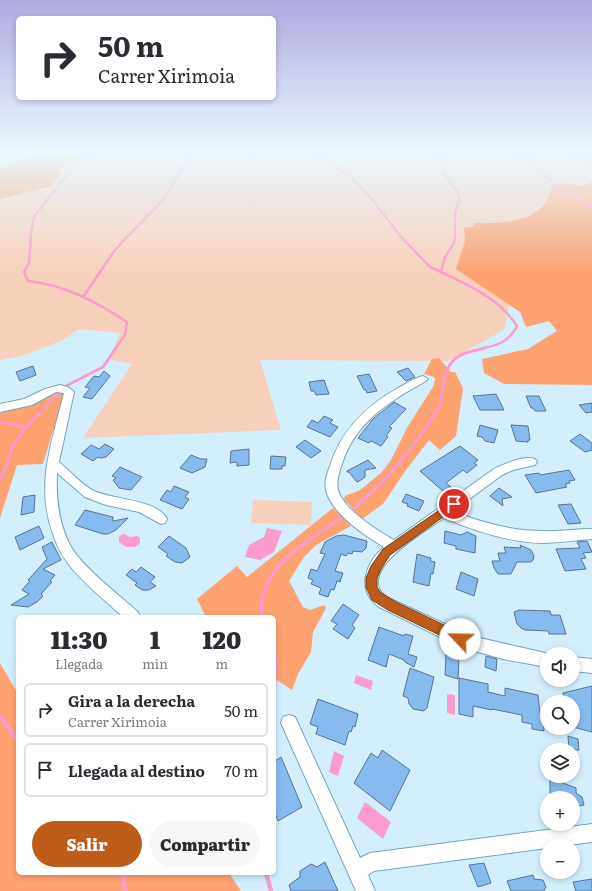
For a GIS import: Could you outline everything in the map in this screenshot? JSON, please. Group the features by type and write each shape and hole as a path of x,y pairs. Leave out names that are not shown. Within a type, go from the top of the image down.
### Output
{"street":[{"path":"394,546 358,525 338,502 332,491 333,476 339,456 353,430 373,408 388,397 423,379"},
{"path":"0,408 24,404 56,389 64,388 69,392 50,481 52,513 65,549 78,566 132,615"},
{"path":"531,462 511,466 498,472 394,546 380,560 372,578 373,591 381,599 460,639 488,648 540,659"},
{"path":"53,463 89,494 106,500 142,507 161,519"},
{"path":"443,512 481,526 513,535 545,537 592,534"},
{"path":"580,665 592,666"},
{"path":"289,723 366,891"},
{"path":"357,872 370,862 592,833"}],"shaded area":[{"path":"0,193 592,193 592,250 519,261 504,330 448,361 260,360 281,430 83,438 132,364 109,359 120,333 79,329 63,340 22,356 0,360"},
{"path":"0,193 26,193 0,199"},
{"path":"550,193 592,193 592,385 504,384 484,373 482,359 528,349 557,331 549,321 526,327 520,312 456,269 465,241 464,228 472,227 475,223 499,223 534,214 542,207 549,197"},
{"path":"439,358 451,372 455,372 463,388 456,436 440,450 429,440 383,504 362,519 344,499 345,496 360,490 382,472 391,460 408,426 433,387 434,377 424,374 432,359"},
{"path":"57,392 64,394 43,464 17,465 0,518 0,413 23,407"},
{"path":"253,500 312,502 311,525 251,523"},
{"path":"333,508 351,526 316,545 304,557 289,581 303,607 310,610 324,605 326,608 313,632 311,652 298,674 292,690 276,679 276,615 205,615 197,599 237,566 247,577"},
{"path":"267,528 282,531 274,552 260,560 245,557 249,545 264,537"},
{"path":"124,534 130,537 137,536 140,538 140,543 135,547 126,547 119,542 119,537"},
{"path":"0,663 16,691 16,875 230,875 241,891 0,891"},
{"path":"356,675 373,681 371,690 354,683"},
{"path":"447,694 455,695 455,715 447,713"},
{"path":"334,751 344,756 338,776 329,772"},
{"path":"365,802 391,822 383,839 357,818"}],"building":[{"path":"33,366 36,375 20,381 16,372"},
{"path":"408,368 415,377 406,381 397,372"},
{"path":"104,371 110,376 92,399 83,397 90,388 85,387 94,376 99,377"},
{"path":"369,374 377,391 367,393 357,376"},
{"path":"324,380 329,394 316,395 314,391 311,391 309,382"},
{"path":"496,394 504,410 480,410 473,396"},
{"path":"526,396 539,396 546,411 535,411 531,408"},
{"path":"394,402 406,409 389,427 392,428 386,436 388,437 381,446 371,441 369,443 358,438 373,419"},
{"path":"592,403 592,412 586,413 579,405"},
{"path":"324,416 333,420 330,423 338,427 330,437 307,427 312,420 318,423"},
{"path":"480,425 498,430 494,443 485,441 482,437 477,436"},
{"path":"511,425 528,426 530,440 528,440 528,442 516,441"},
{"path":"580,434 592,443 592,450 585,452 570,441"},
{"path":"305,440 321,451 311,458 296,447"},
{"path":"105,444 114,449 106,457 98,457 93,461 81,454 91,445 99,449"},
{"path":"460,446 478,460 474,463 477,465 467,473 463,470 446,483 451,487 444,492 420,471"},
{"path":"249,449 249,465 237,466 237,462 230,463 231,451"},
{"path":"191,455 201,459 207,459 205,467 192,473 180,468"},
{"path":"271,456 286,457 285,466 282,466 282,469 270,469"},
{"path":"368,460 376,468 365,470 365,477 357,482 347,471"},
{"path":"120,467 142,477 131,490 119,488 113,480 116,478 112,476"},
{"path":"569,470 575,480 569,481 570,483 565,484 567,487 536,493 525,475 539,473 540,475"},
{"path":"174,486 189,492 185,497 189,499 182,509 160,500 167,490 171,492"},
{"path":"499,488 512,497 502,499 503,506 490,496"},
{"path":"406,494 424,501 419,511 402,502"},
{"path":"35,495 34,512 21,515 23,497"},
{"path":"571,504 581,523 568,524 558,505"},
{"path":"85,510 113,517 113,521 128,518 116,530 108,534 103,534 75,525"},
{"path":"39,526 44,538 20,550 15,537"},
{"path":"445,531 461,535 467,532 476,536 475,553 456,549 456,546 444,543"},
{"path":"344,535 367,541 366,548 362,552 353,551 352,554 348,553 346,556 341,554 335,571 343,573 340,582 337,581 334,590 331,589 328,597 319,594 321,588 311,584 313,580 308,578 311,569 317,571 325,554 320,553 325,542 336,536"},
{"path":"169,536 186,548 190,557 182,563 175,562 166,556 168,554 158,547"},
{"path":"587,541 592,552 583,553 586,558 581,559 586,569 565,571 556,549 580,548 577,542"},
{"path":"52,542 61,560 43,569 55,575 50,581 52,582 41,594 43,596 37,602 28,607 11,605 29,594 22,590 30,581 28,580 47,559 42,547"},
{"path":"520,545 531,550 534,556 533,560 531,562 517,562 511,574 498,574 492,561 500,561 498,553 506,553 504,547 521,548"},
{"path":"417,554 431,558 430,561 435,562 433,574 431,573 429,586 413,582"},
{"path":"141,567 155,577 150,582 156,586 149,590 142,590 135,585 137,583 126,575 132,569 136,572"},
{"path":"461,572 478,579 474,596 456,589"},
{"path":"343,604 359,615 352,625 355,628 348,639 333,629 337,624 331,621"},
{"path":"519,610 550,611 551,615 560,615 566,634 549,634 548,631 525,630 521,628 517,624 514,612"},
{"path":"379,627 404,636 405,634 413,636 408,654 417,657 414,667 404,660 389,654 386,667 368,660"},
{"path":"446,654 459,657 458,679 445,675"},
{"path":"486,656 497,659 496,671 485,667"},
{"path":"410,668 434,677 427,708 424,711 413,709 409,704 408,698 403,696"},
{"path":"459,678 488,684 488,692 505,696 505,688 538,695 540,730 532,729 532,724 522,722 522,715 473,706 473,717 459,714"},
{"path":"592,686 592,732 580,729 580,695 563,695 563,693"},
{"path":"318,699 358,714 355,727 353,726 351,732 349,731 345,745 316,734 318,727 310,724"},
{"path":"568,736 578,739 578,743 568,743"},
{"path":"382,750 410,770 390,811 354,783 371,753 378,758"},
{"path":"281,757 302,807 278,821 276,816 276,761"},
{"path":"550,783 563,783 576,788 576,791 550,791"},
{"path":"580,796 582,797 584,805 580,806"},
{"path":"325,862 338,891 291,891 289,885 300,877 300,871 311,864 317,867"},
{"path":"484,863 491,883 478,887 469,865"},
{"path":"533,875 534,879 543,880 546,887 544,891 511,891 507,881"},
{"path":"592,879 592,891 576,891 573,882"}],"waterway":[{"path":"30,238 34,217 53,193"},
{"path":"126,238 164,199 168,193"},
{"path":"366,193 402,238"},
{"path":"455,237 455,214 460,201 458,193"},
{"path":"566,193 581,200 592,208"},
{"path":"31,237 29,263 24,272 28,281 68,290 92,301 127,322 125,335 115,349"},
{"path":"83,297 115,250 127,237"},
{"path":"401,237 430,267 441,272"},
{"path":"441,272 445,257 453,245 455,237"},
{"path":"441,272 493,300 510,316 517,326 507,339 485,348"},
{"path":"66,386 103,367 116,348"},
{"path":"376,488 407,453 436,413 441,402 446,372 452,362 462,354 485,348"},
{"path":"481,349 485,348"},
{"path":"26,427 60,392"},
{"path":"0,422 26,427"},
{"path":"0,480 8,462 12,447 26,427"},
{"path":"354,508 376,488"},
{"path":"262,615 262,598 274,572 305,543 341,518"},
{"path":"0,716 16,738"},
{"path":"123,875 125,891"},
{"path":"267,875 271,891"}],"route":[{"path":"454,504 387,552 376,566 372,578 372,587 376,596 392,606 460,639"}]}
